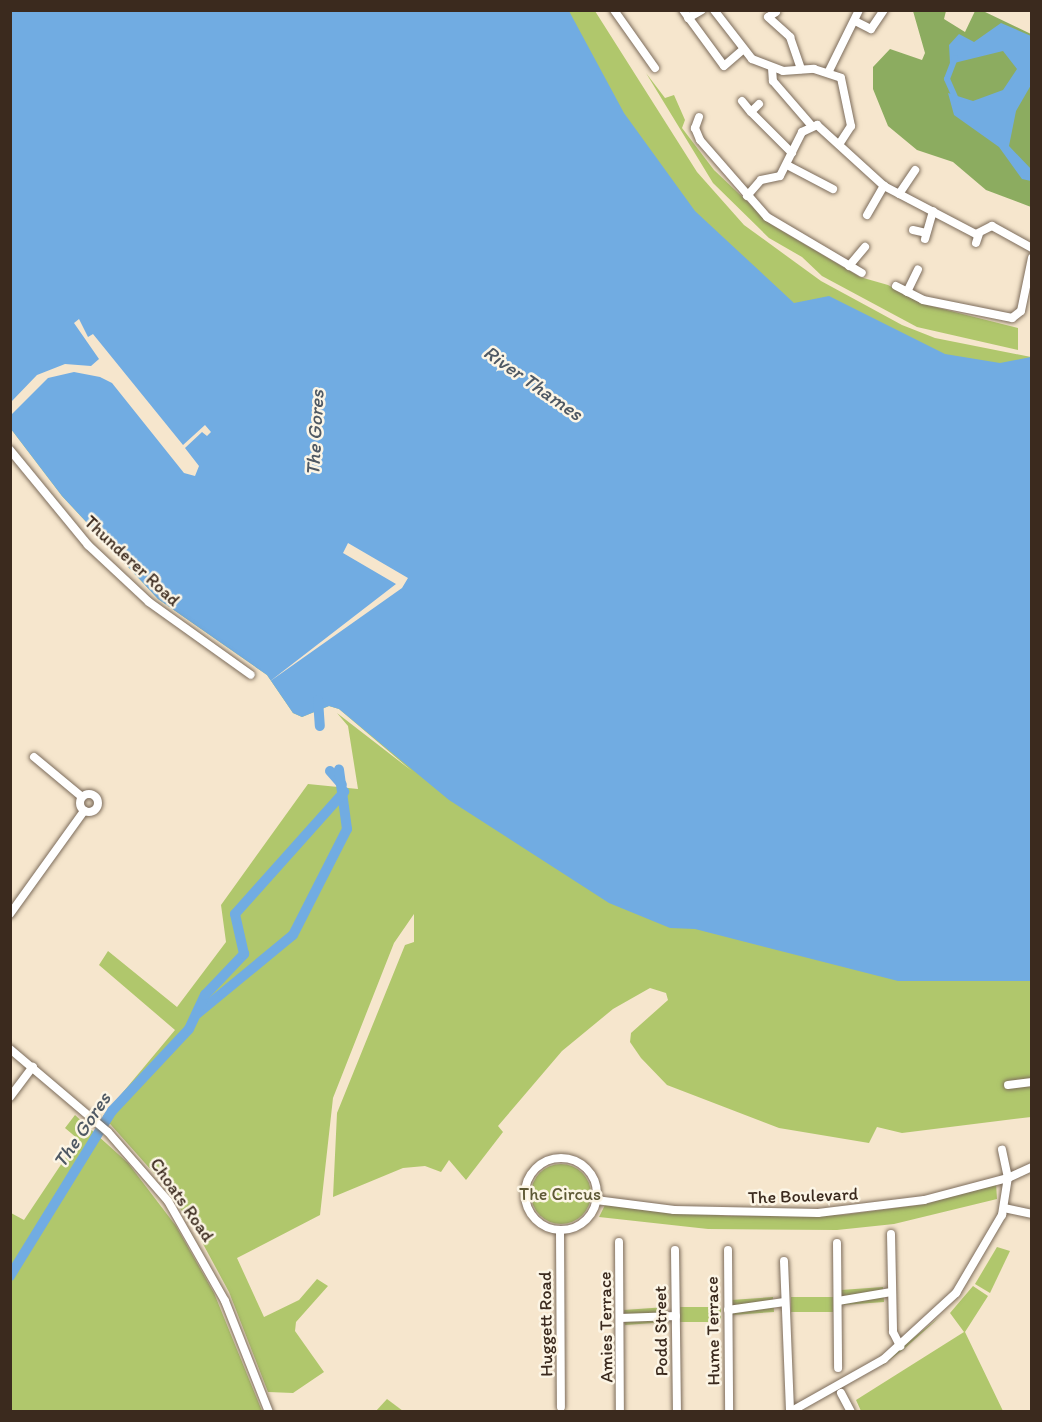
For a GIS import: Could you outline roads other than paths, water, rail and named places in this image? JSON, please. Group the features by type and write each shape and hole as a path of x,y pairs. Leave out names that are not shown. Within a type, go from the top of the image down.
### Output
{"street":[{"path":"702,10 685,14 724,66 741,51"},
{"path":"714,10 741,51 772,68 828,73 845,86 851,126 840,142"},
{"path":"828,73 859,10"},
{"path":"855,21 871,29 884,10"},
{"path":"619,12 655,68"},
{"path":"776,12 768,17 790,37 801,69"},
{"path":"772,68 773,81 811,125 840,142 884,186 979,234"},
{"path":"742,101 792,153"},
{"path":"751,112 759,104"},
{"path":"699,117 695,128 700,140 747,196 774,223 862,273"},
{"path":"747,196 761,180 780,176 811,125"},
{"path":"787,165 833,189"},
{"path":"899,194 915,170"},
{"path":"867,215 884,186"},
{"path":"913,230 926,236 933,211"},
{"path":"976,243 979,234 992,226 1032,248"},
{"path":"849,266 865,247"},
{"path":"896,286 907,292 1012,318 1021,311 1032,258"},
{"path":"907,292 918,269"},
{"name":"Thunderer Road","path":"10,450 88,545 149,602 251,675"},
{"path":"10,914 84,811 82,797 34,757"},
{"path":"82,797 97,794 96,809 84,811"},
{"name":"Choats Road","path":"10,1049 108,1132 168,1202 200,1251 269,1412"},
{"path":"10,1097 33,1067"},
{"path":"1008,1085 1032,1082"},
{"path":"784,1261 790,1412 841,1387 900,1346 962,1286 1004,1208 1008,1178 1002,1150"},
{"path":"559,1158 579,1164 593,1179 596,1200 588,1218 560,1230 541,1224 527,1208 525,1187 538,1167 559,1158"},
{"name":"The Boulevard","path":"596,1200 674,1210 818,1213 914,1202 1008,1178 1032,1167"},
{"path":"1004,1208 1032,1214"},
{"name":"Huggett Road","path":"560,1230 561,1407"},
{"path":"891,1234 893,1332 900,1346"},
{"name":"Amies Terrace","path":"619,1242 620,1412"},
{"path":"837,1243 838,1368"},
{"name":"Podd Street","path":"675,1250 677,1412"},
{"name":"Hume Terrace","path":"728,1250 729,1412"},
{"path":"838,1301 891,1292"},
{"path":"728,1310 784,1302"},
{"path":"620,1318 676,1316"},
{"path":"842,1394 851,1412"}],"water":[{"name":"River Thames","path":"11,11 569,11 624,113 695,211 794,303 829,296 945,354 1000,363 1031,357 1031,981 898,981 695,929 670,928 609,903 449,800 339,709 329,706 302,717 293,713 267,675 158,599 62,496 11,429"},
{"path":"1001,23 1031,36 1031,85 1016,111 1009,146 1031,169 1031,181 1022,179 999,147 954,115 948,93 973,101 1003,90 1017,69 1003,51 950,64 949,45 959,34 974,42"}],"waterway":[{"path":"955,58 947,79 956,99"},
{"name":"The Gores","path":"318,700 320,726"},
{"name":"The Gores","path":"197,1014 293,935 347,829 339,770"},
{"name":"The Gores","path":"330,771 342,785"},
{"name":"The Gores","path":"10,1276 112,1111 189,1029 205,995 244,954 235,914 344,792"}],"park label":[{"name":"The Circus","path":"560,1194"}]}
